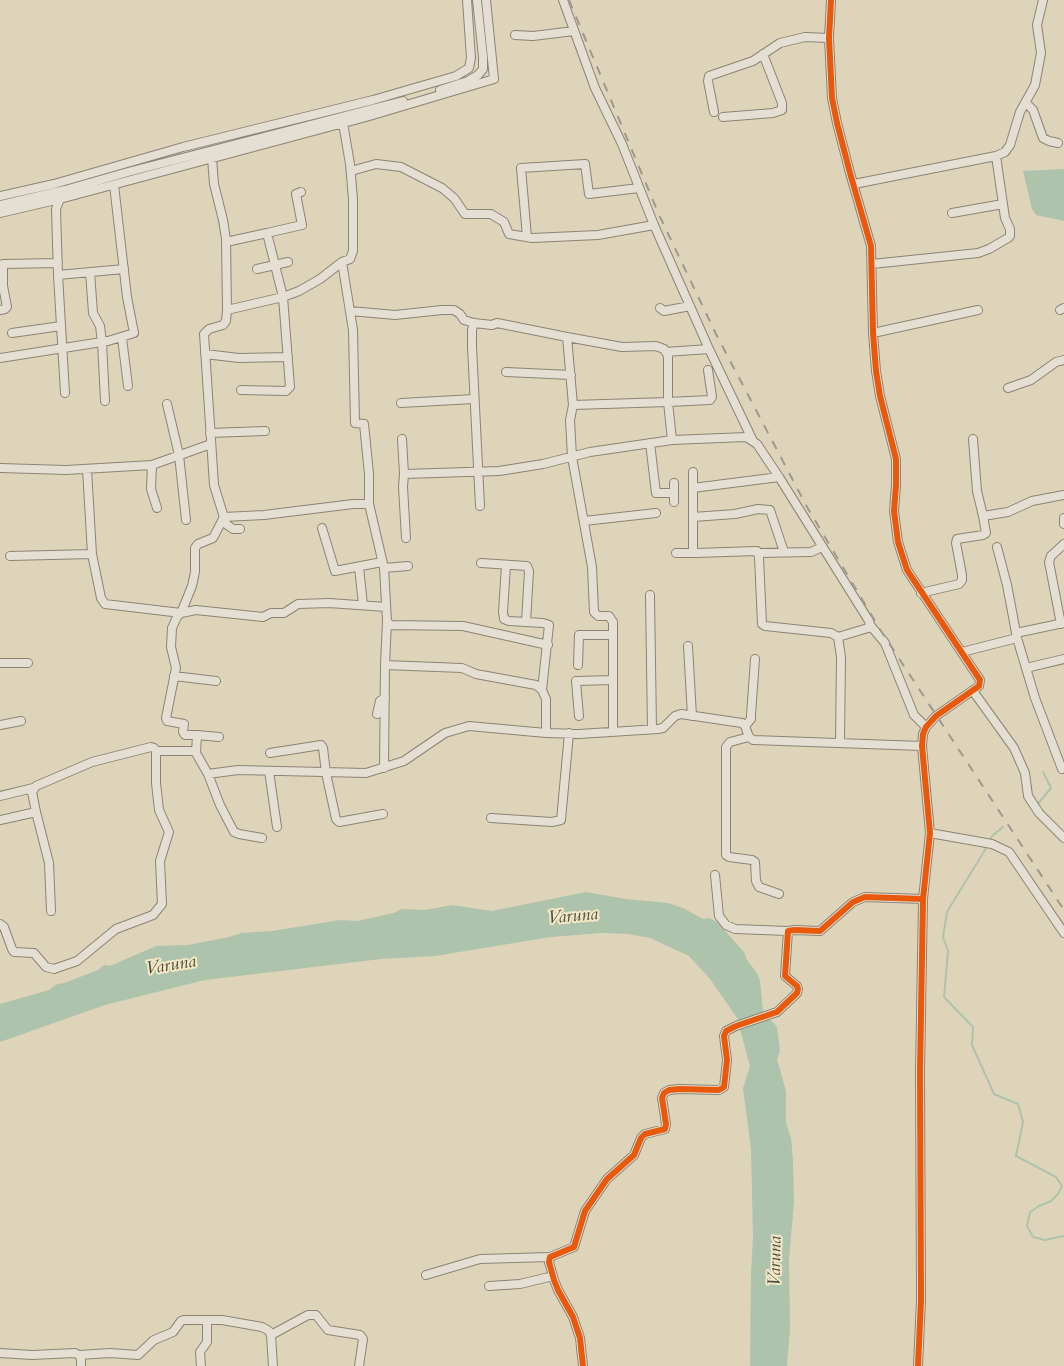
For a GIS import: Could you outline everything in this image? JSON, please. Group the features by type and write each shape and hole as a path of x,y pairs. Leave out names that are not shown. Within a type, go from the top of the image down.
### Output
{"street":[{"path":"0,196 54,184 183,148 373,100 466,72 471,58 467,0"},
{"path":"0,205 65,190 410,99 468,81 478,75 483,69 476,0"},
{"path":"0,213 114,185 343,123 494,79 486,0"},
{"path":"563,0 595,88 622,144 654,225 709,349 753,441 779,477 870,625 885,643 914,715 926,728"},
{"path":"830,0 829,38 834,109 870,238 873,333 880,396 896,459 894,511 896,537 907,570 980,680 979,686 973,691 936,716 923,734 922,746 930,833 923,899 920,1071 921,1300 918,1366"},
{"path":"854,184 996,156 1005,152 1010,146 1020,112 1034,89 1039,70 1041,53 1037,25 1042,0"},
{"path":"515,35 533,36 574,31"},
{"path":"714,112 708,81 709,76 753,61 780,42 805,37 829,38"},
{"path":"723,117 774,113 782,110 782,103 763,54"},
{"path":"1026,103 1033,110 1043,138 1058,143"},
{"path":"227,310 283,297 320,279 351,257 354,248 353,199 343,123"},
{"path":"872,264 972,254 989,249 1010,236 1010,229 1005,218 996,156"},
{"path":"212,158 214,184 224,220 227,310 226,321 223,325 209,329 204,334 210,433 214,485 229,527 240,529"},
{"path":"350,171 376,164 401,167 448,192 465,214 491,214 504,222 509,234 527,237 598,235 654,225"},
{"path":"527,237 521,168 585,164 589,194 639,188"},
{"path":"0,358 102,342 132,335 134,331 127,297 114,185"},
{"path":"226,242 302,225 296,194 301,192"},
{"path":"60,199 56,209 65,393"},
{"path":"952,213 1003,204"},
{"path":"241,390 282,391 289,389 291,382 283,297 267,233"},
{"path":"257,269 288,262"},
{"path":"342,262 353,330 355,423 364,424 370,474 369,504 383,565 387,621 384,768"},
{"path":"0,310 7,307 3,286 2,263 58,263"},
{"path":"58,275 124,269"},
{"path":"90,272 93,313 100,326 102,342 105,401"},
{"path":"660,308 664,311 690,306"},
{"path":"350,311 395,315 454,310 464,320 474,323 492,325 497,323 622,347 656,346 664,349 666,352 672,440"},
{"path":"873,333 978,310"},
{"path":"474,323 471,336 480,506"},
{"path":"12,333 61,326"},
{"path":"567,337 573,405 570,420 572,457 593,575 594,612 598,616 611,617 613,635 613,731"},
{"path":"122,338 128,386"},
{"path":"666,352 709,349"},
{"path":"205,354 239,358 288,357"},
{"path":"1008,388 1031,380 1056,362 1064,360"},
{"path":"573,405 710,400 712,397 708,370"},
{"path":"506,372 571,375"},
{"path":"401,403 474,399"},
{"path":"167,404 179,455 186,520"},
{"path":"210,433 265,431"},
{"path":"404,474 490,472 532,466 590,452 672,440 742,436 753,441"},
{"path":"402,439 404,474 402,487 406,538"},
{"path":"921,593 959,584 962,580 962,575 956,543 957,539 986,533 977,491 973,439"},
{"path":"650,443 656,493 674,497 674,483"},
{"path":"0,468 87,469 152,465 211,444"},
{"path":"152,465 150,480 157,508"},
{"path":"87,469 92,554 101,598 105,604 181,613 191,610 263,617 271,613 284,613 289,608 298,604 386,607"},
{"path":"693,472 692,549 696,553"},
{"path":"693,488 779,477"},
{"path":"983,516 1008,512 1032,501 1064,496"},
{"path":"224,517 369,504"},
{"path":"693,517 770,510 784,552"},
{"path":"584,522 656,513"},
{"path":"219,737 185,735 182,723 169,722 166,719 176,665 171,647 172,633 174,623 181,613 192,586 195,548 198,544 213,538 224,517"},
{"path":"1064,518 1064,524"},
{"path":"322,528 335,571 383,565 408,566"},
{"path":"962,652 1062,624 1049,562 1051,556 1064,544"},
{"path":"676,553 811,552 822,547"},
{"path":"997,547 1007,586 1016,636 1035,698 1062,769"},
{"path":"758,553 760,557 762,624 765,626 831,633 838,637 868,628 870,625"},
{"path":"10,556 92,554"},
{"path":"481,563 526,565 528,568 526,622"},
{"path":"506,565 504,619 549,624 542,690"},
{"path":"359,567 363,606"},
{"path":"650,594 652,729"},
{"path":"387,621 390,625 464,626 548,644"},
{"path":"578,665 579,635 613,635"},
{"path":"838,637 841,657 840,743"},
{"path":"688,646 692,716"},
{"path":"745,726 751,719 755,659"},
{"path":"1026,668 1064,659"},
{"path":"0,663 28,663"},
{"path":"385,665 462,668 476,674 536,685 542,690 546,699 546,733"},
{"path":"174,676 216,681"},
{"path":"579,716 576,681 612,680"},
{"path":"973,691 1014,748 1025,773 1028,796 1039,813 1064,838"},
{"path":"377,714 380,701 385,698"},
{"path":"208,774 238,770 366,773 404,761 445,733 469,726 546,733 652,729 663,728 675,716 680,714 739,722 745,726 749,737 753,740 922,746"},
{"path":"0,725 21,721"},
{"path":"491,818 552,822 560,820 569,733"},
{"path":"197,735 196,753 208,774 220,805 234,832 262,838"},
{"path":"749,737 730,742 726,747 726,854 729,857 755,862 756,881 759,887 779,894"},
{"path":"270,753 320,745 324,748 326,773 336,819 339,822 383,814"},
{"path":"0,796 33,788 92,762 151,747 156,751 193,751 196,753"},
{"path":"0,924 4,927 14,952 34,953 46,967 54,969 77,961 116,929 157,912 163,899 160,861 169,832 159,810 156,783 156,751"},
{"path":"269,771 277,827"},
{"path":"33,788 36,812 49,862 50,911"},
{"path":"0,820 36,812"},
{"path":"930,833 988,843 1009,852 1064,933"},
{"path":"715,875 719,916 726,925 735,929 820,931 853,902 865,897 923,899"},
{"path":"426,1275 480,1259 550,1257 574,1247 585,1211 607,1179 634,1154 645,1134 665,1129 662,1098 664,1093 669,1090 680,1089 719,1090 724,1087 727,1060 724,1036 726,1031 771,1015 780,1010 797,993 797,986 785,976 788,931"},
{"path":"550,1257 549,1262 558,1290 573,1316 578,1330 581,1343 582,1366"},
{"path":"489,1286 520,1284 553,1276"},
{"path":"271,1335 308,1315 316,1315 328,1330 360,1334 363,1339 359,1366"},
{"path":"0,1353 79,1355 110,1353 138,1356 154,1340 173,1332 181,1321 190,1319 222,1320 262,1327 269,1331 271,1335 273,1366"},
{"path":"201,1366 200,1352 207,1342 207,1320"},
{"path":"79,1355 81,1366"}],"water":[{"path":"1064,169 1064,221 1036,215 1032,209 1023,171"},
{"name":"Varuna","path":"586,892 626,899 668,903 683,908 703,919 709,918 717,922 744,952 747,960 757,973 760,981 763,1011 777,1027 780,1051 777,1059 786,1091 786,1123 791,1138 793,1160 794,1202 789,1259 790,1328 787,1366 750,1366 753,1238 751,1149 743,1088 750,1066 737,1018 710,979 689,956 650,938 628,934 602,933 551,937 435,956 381,959 205,980 105,1005 0,1042 0,1004 49,990 55,985 98,970 104,965 110,966 156,946 188,945 241,933 272,931 340,920 357,921 394,913 401,909 425,910 452,905 492,911"}],"waterway":[{"path":"1037,805 1051,788 1043,772"},
{"path":"990,840 1003,827"},
{"path":"988,845 947,912 943,937 948,951 944,997 973,1027 972,1045 994,1094 1018,1104 1023,1122 1016,1156 1056,1177 1062,1186 1058,1194 1051,1201 1030,1212 1027,1226 1033,1237 1045,1240 1064,1236"}],"railway":[{"path":"569,0 660,217 716,334 807,507 881,631 1064,910"}],"cycle path":[{"path":"831,0 829,38 832,98 850,173 871,246 876,371 880,396 896,459 894,511 898,542 907,570 980,680 979,686 936,716 926,727 923,734 922,746 930,833 923,899 920,1071 921,1300 918,1366"},
{"path":"583,1366 580,1338 573,1317 554,1280 549,1262 550,1257 574,1247 585,1211 607,1179 634,1155 641,1138 645,1134 665,1129 662,1098 664,1093 669,1090 719,1090 724,1087 727,1060 724,1036 726,1031 777,1012 797,993 797,986 785,976 788,931 820,931 853,902 865,897 923,899"}]}
